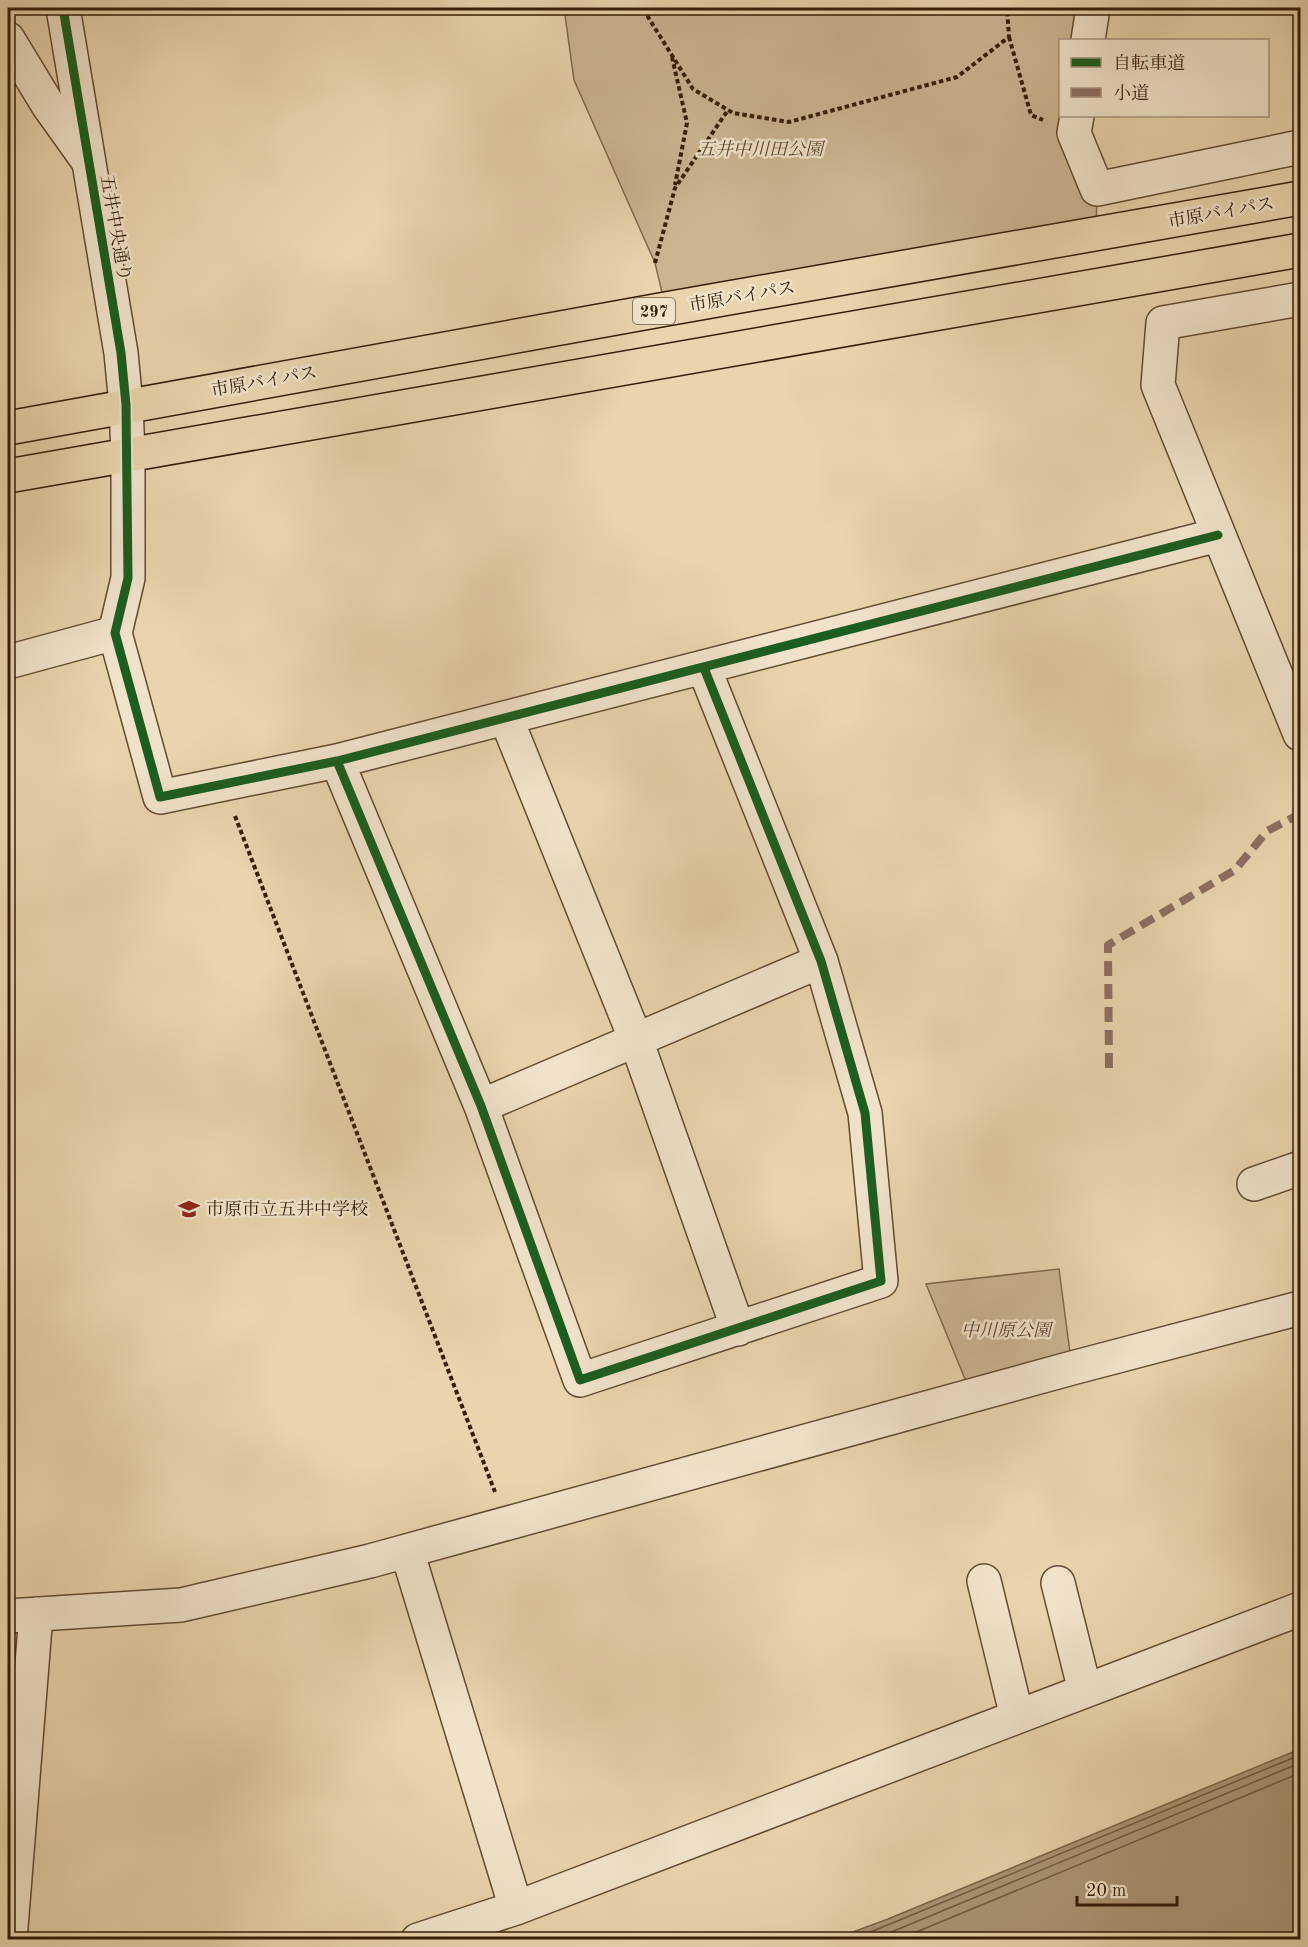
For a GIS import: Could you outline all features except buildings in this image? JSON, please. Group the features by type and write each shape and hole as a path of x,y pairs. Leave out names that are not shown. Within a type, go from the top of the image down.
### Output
{"highway":[{"name":"市原バイパス","path":"8,428 126,405 1300,198"},
{"path":"8,476 1300,250"}],"street":[{"name":"五井中央通り","path":"63,8 121,353 126,405 128,578 115,633"},
{"path":"1088,39 1093,8"},
{"path":"8,39 48,105 88,161"},
{"path":"1076,124 1097,189 1300,147"},
{"path":"1300,300 1163,323 1158,386 1300,734"},
{"path":"8,662 115,633 160,797 337,761 1218,535"},
{"path":"337,761 481,1106 580,1380 881,1281 865,1113 821,961 704,668"},
{"path":"506,718 636,1040 738,1329"},
{"path":"481,1106 821,961"},
{"path":"1254,1184 1300,1168"},
{"path":"10,1940 22,1615 181,1605 407,1551 1072,1368 1300,1308"},
{"path":"407,1551 516,1908"},
{"path":"984,1581 1017,1717"},
{"path":"1058,1583 1085,1691"},
{"path":"418,1940 516,1908 1300,1609"}],"path":[{"path":"648,8 648,17 693,89 733,113 789,122 957,77 1009,38"},
{"path":"1007,8 1009,38 1031,115 1076,124"},
{"path":"655,263 675,188 687,123 670,53"},
{"path":"675,188 728,110"},
{"path":"223,784 507,1524"}],"green space":[{"name":"五井中川田公園","path":"564,8 1093,8 1088,39 1059,39 1059,117 1097,189 1096,235 666,309 655,263 574,80"},
{"name":"中川原公園","path":"1059,1269 1072,1368 972,1396 926,1284"}],"water":[{"path":"1300,1749 1300,1939 834,1939 888,1919"}],"marked path":[{"path":"1109,1068 1108,945 1235,870 1267,831 1300,814"}],"cycle path":[{"path":"63,8 121,353 126,405 128,578 115,633 160,797 337,761 1218,535"},
{"path":"337,761 481,1106 580,1380 881,1281 865,1113 821,961 704,668"}],"place":[{"name":"市原市立五井中学校","path":"189,1209"}]}
